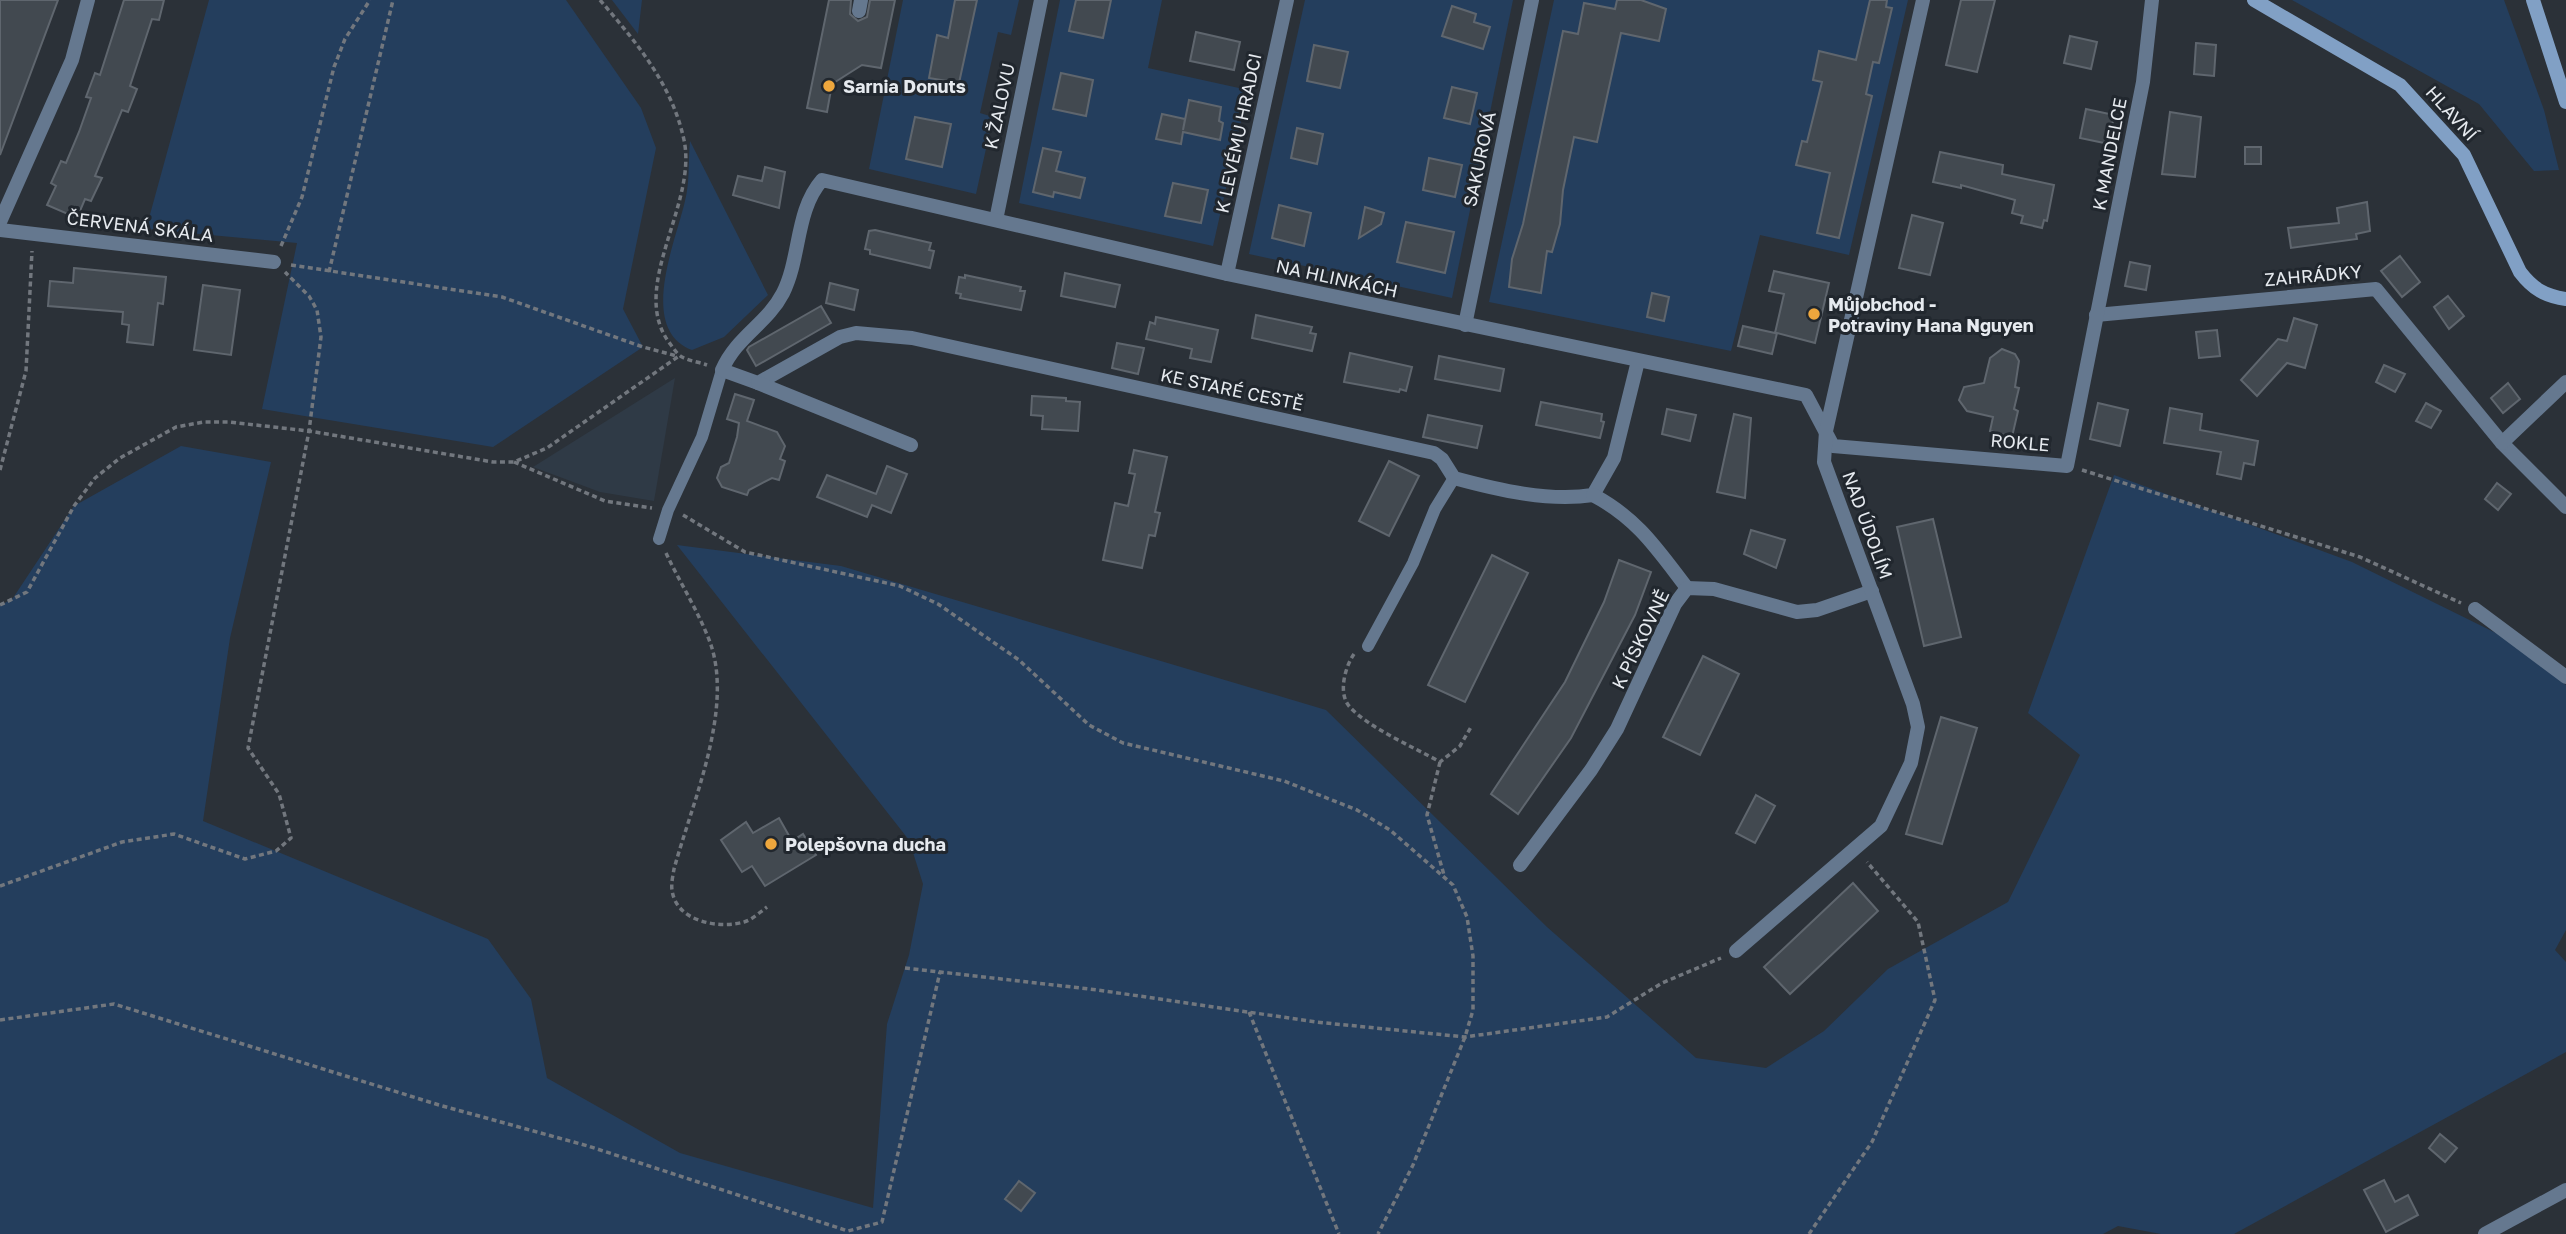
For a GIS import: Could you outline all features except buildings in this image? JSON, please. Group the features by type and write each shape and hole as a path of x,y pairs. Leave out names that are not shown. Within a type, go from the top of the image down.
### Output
{"street":[{"path":"0,222 72,60 88,0"},
{"name":"K ŽALOVU","path":"996,220 1041,0"},
{"name":"K LEVÉMU HRADCI","path":"1227,274 1287,0"},
{"name":"SAKUROVÁ","path":"1465,325 1532,0"},
{"name":"NAD ÚDOLÍM","path":"1736,951 1881,827 1911,763 1918,727 1872,590 1824,462 1826,431 1923,0"},
{"name":"K MANDELCE","path":"2096,315 2143,82 2152,0"},
{"name":"HLAVNÍ","path":"2254,0 2400,85 2464,155 2520,272 2531,286 2550,296 2566,299"},
{"path":"2533,0 2566,103"},
{"name":"NA HLINKÁCH","path":"722,369 731,350 760,323 783,292 794,262 807,202 822,180 1227,274 1806,395 1826,431"},
{"name":"ČERVENÁ SKÁLA","path":"0,230 274,262"},
{"name":"ZAHRÁDKY","path":"2096,315 2376,289 2502,443 2566,507"},
{"name":"ROKLE","path":"1826,431 1833,446 2067,466 2096,315"},
{"name":"KE STARÉ CESTĚ","path":"758,383 840,337 856,332 912,338 1434,453 1442,459 1454,478"},
{"path":"1593,495 1614,458 1637,361"},
{"path":"722,369 911,445"},
{"path":"2502,443 2566,382"},
{"path":"1454,478 1555,497 1593,495 1621,510 1642,529 1687,588"},
{"name":"K PÍSKOVNĚ","path":"1520,865 1591,770 1617,729 1675,604 1687,588 1714,589 1797,612 1817,610 1872,590"},
{"path":"2475,609 2566,677"},
{"path":"2485,1234 2566,1190"}],"lane":[{"path":"659,539 668,510 702,437 722,369"},
{"path":"1368,646 1413,563 1435,509 1454,478"}],"path":[{"path":"274,262 302,197 334,67 345,38 370,0"},
{"path":"329,272 393,0"},
{"path":"600,0 641,48 660,76 685,143 684,183 657,282 655,303 664,336 680,356"},
{"path":"0,470 26,371 33,232"},
{"path":"274,262 502,297 643,347 722,369"},
{"path":"0,886 122,842 174,834 245,859 276,851 291,838 279,794 248,748 309,431 321,337 317,310 309,296 274,262"},
{"path":"0,605 27,592 74,506 95,478 120,458 176,427 204,422 229,422 309,431 493,462 514,462 547,448 680,356"},
{"path":"514,462 605,501 682,514 745,552 910,590 938,604 1019,660 1089,725 1123,743 1284,781 1357,810 1390,830 1453,885 1468,917 1474,956 1473,1010 1465,1037 1413,1165 1378,1234"},
{"path":"2067,466 2360,557 2475,609"},
{"path":"659,539 710,645 717,679 714,726 674,869 672,891 678,905 697,919 718,926 746,922 766,907"},
{"path":"1368,646 1353,655 1348,663 1343,694 1348,705 1360,715 1440,762"},
{"path":"1445,878 1427,815 1440,762 1460,746 1471,727"},
{"path":"1809,1234 1872,1142 1935,1000 1918,922 1857,849"},
{"path":"905,968 1316,1022 1465,1037 1607,1017 1662,983 1736,951"},
{"path":"0,1020 114,1004 426,1101 589,1146 848,1231 881,1222 940,972"},
{"path":"1249,1012 1339,1234"}],"shaded area":[{"path":"209,0 566,0 641,108 656,148 623,309 643,347 493,447 262,409 297,243 146,229"},
{"path":"612,0 642,0 638,34"},
{"path":"903,0 1019,0 1011,35 998,32 980,113 993,117 976,194 869,169"},
{"path":"1060,0 1162,0 1148,68 1248,90 1213,246 1019,203"},
{"path":"1305,0 1513,0 1452,298 1249,254"},
{"path":"1554,0 1908,0 1849,255 1760,235 1731,351 1489,302"},
{"path":"2292,0 2504,0 2544,110 2559,170 2534,171 2479,104"},
{"path":"690,141 768,295 724,337 692,350 676,339 666,323 663,304 669,260 687,194"},
{"path":"675,378 654,501 600,492 533,467"},
{"path":"181,446 271,462 230,638 203,821 488,939 531,999 547,1078 680,1153 873,1208 887,1024 909,955 923,884 909,840 677,545 841,566 1326,710 1547,927 1696,1058 1766,1068 1824,1031 1888,969 2008,902 2080,755 2028,713 2114,475 2352,562 2502,636 2566,685 2566,930 2555,950 2566,962 2566,1052 2234,1234 2161,1234 2118,1226 2103,1234 0,1234 0,606 13,598 74,506"}],"place":[{"name":"Sarnia Donuts","path":"829,86"},
{"name":"Můjobchod - Potraviny Hana Nguyen","path":"1814,314"},
{"name":"Polepšovna ducha","path":"771,844"}]}
